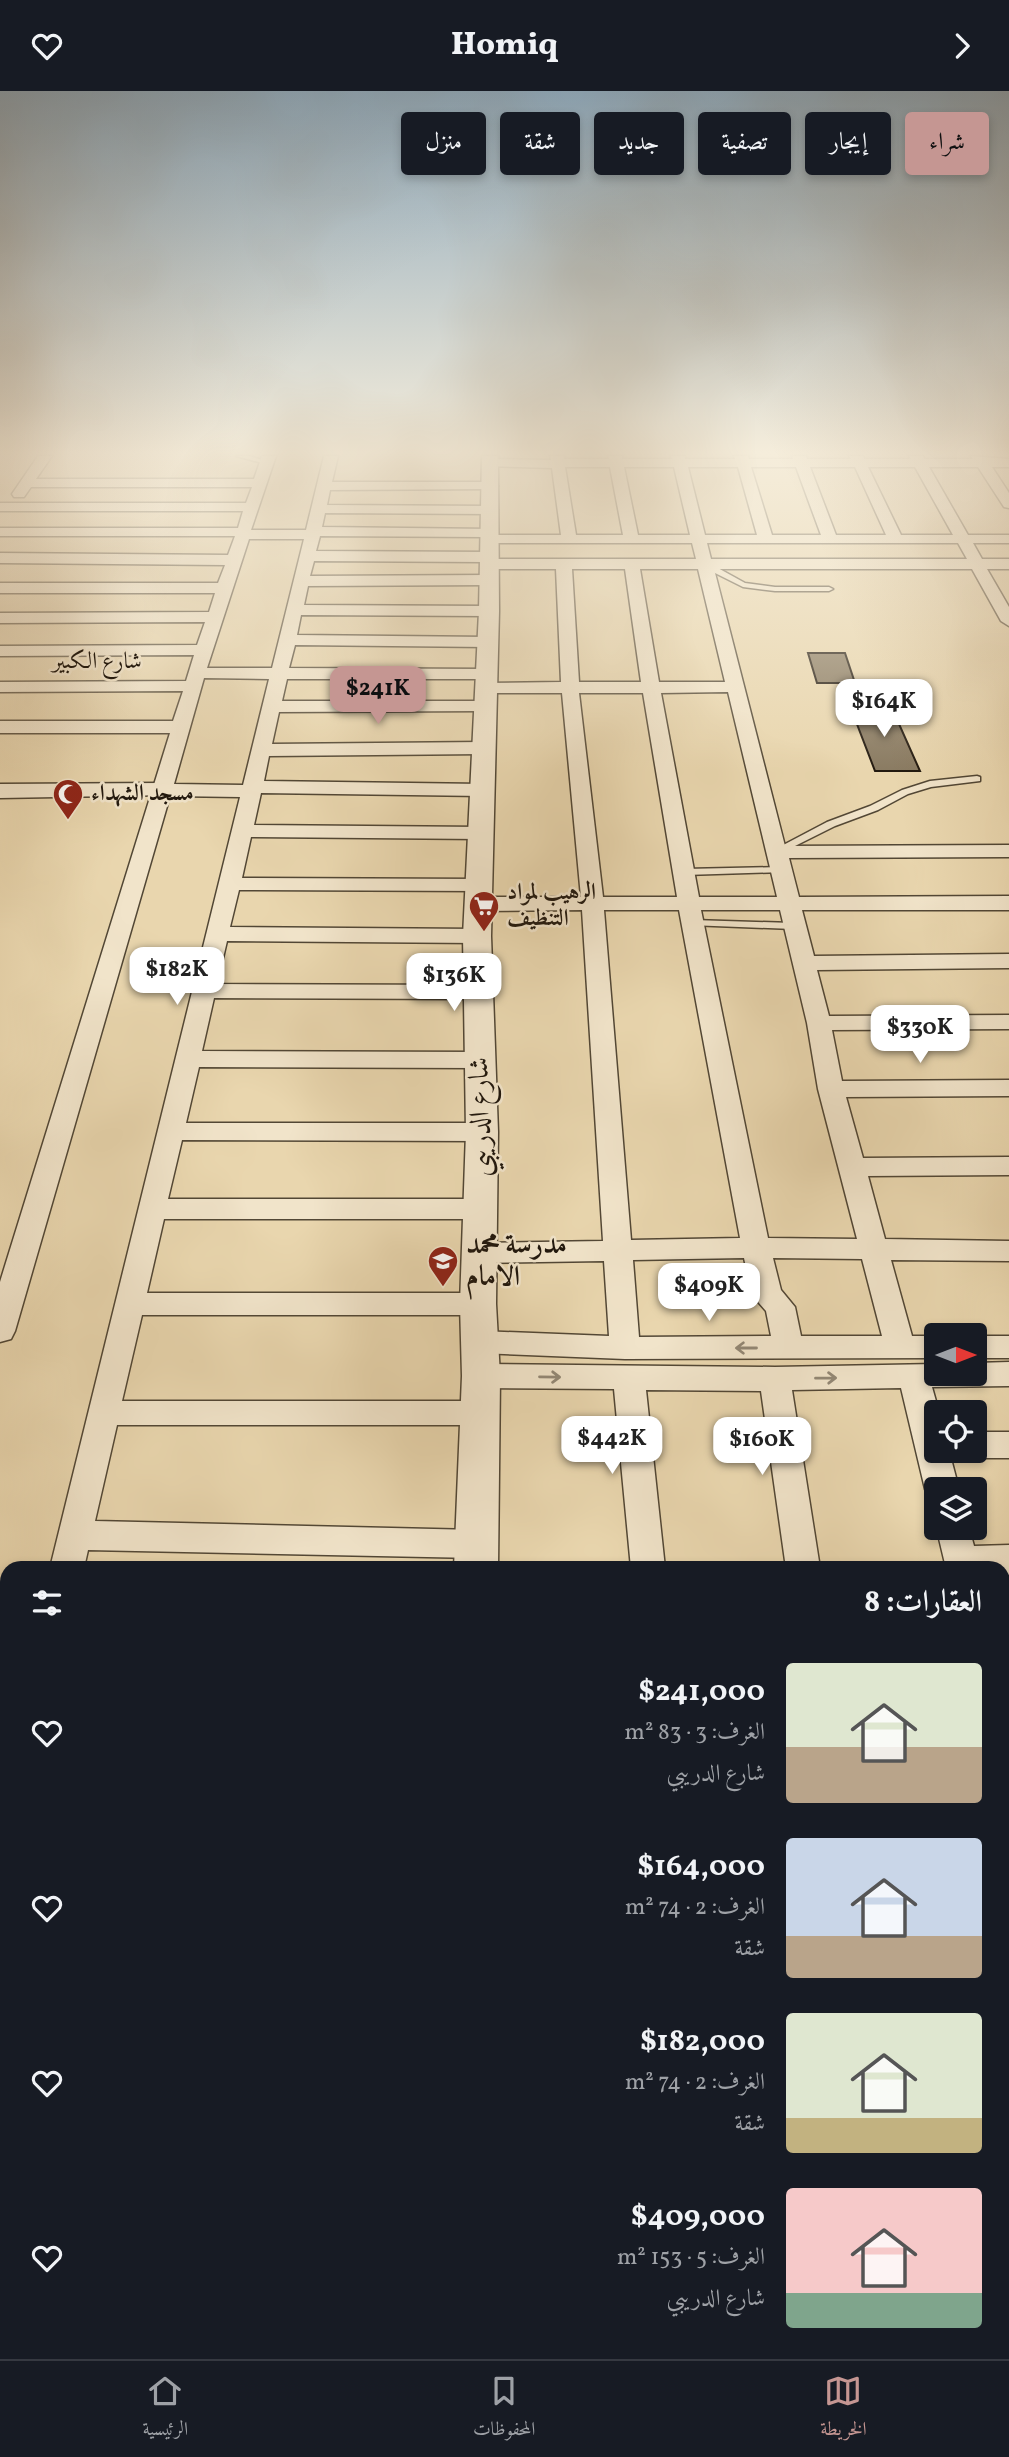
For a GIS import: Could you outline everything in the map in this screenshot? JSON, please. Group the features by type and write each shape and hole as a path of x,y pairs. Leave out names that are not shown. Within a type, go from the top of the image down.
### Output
{"street":[{"path":"0,1331 161,790 233,562"},
{"path":"69,1561 306,562"},
{"path":"301,581 352,562"},
{"name":"شارع الدريبي","path":"476,1556 481,1376 478,1304 482,1132 477,936 489,562"},
{"path":"560,562 564,565 1009,564"},
{"path":"704,564 819,1023 831,1089 900,1347"},
{"path":"976,564 1009,621"},
{"path":"564,565 570,688 593,904 627,1364 647,1561"},
{"path":"632,565 650,687 691,914 756,1248 766,1295 780,1307 788,1348"},
{"path":"0,588 224,588"},
{"path":"992,593 1009,593"},
{"path":"294,610 489,611"},
{"path":"0,618 214,617"},
{"path":"287,640 488,642"},
{"path":"0,651 204,650"},
{"name":"شارع الكبير","path":"0,687 279,673 485,690"},
{"path":"271,707 485,690 734,687"},
{"path":"0,727 181,727"},
{"path":"261,750 483,748"},
{"path":"0,791 483,790"},
{"path":"242,831 481,833"},
{"path":"778,861 1009,851"},
{"path":"229,884 480,895 691,914 787,903 1009,902"},
{"path":"218,934 477,936"},
{"path":"802,963 1009,961"},
{"path":"204,991 479,992"},
{"path":"819,1023 1009,1022"},
{"path":"188,1059 480,1060"},
{"path":"831,1089 1009,1088"},
{"path":"171,1131 482,1132"},
{"path":"852,1167 1009,1166"},
{"path":"153,1209 481,1209"},
{"path":"480,1253 756,1248 1009,1251"},
{"path":"131,1304 478,1304"},
{"path":"480,1342 627,1364 775,1379 1009,1374"},
{"path":"481,1376 788,1348 924,1347"},
{"path":"987,1347 1009,1347"},
{"path":"914,1377 924,1413"},
{"path":"775,1379 802,1561"},
{"path":"104,1413 478,1413"},
{"path":"987,1445 1009,1445"},
{"path":"76,1535 476,1556"},
{"path":"955,1540 961,1561"}],"lane":[{"path":"704,564 743,585 775,589 829,589"},
{"path":"685,872 778,861 905,792 930,784 977,779"},
{"path":"691,914 793,926"}],"building":[{"path":"808,653 845,653 855,683 817,683"},
{"path":"850,706 891,706 920,771 875,771"}],"place":[{"name":"مسجد الشهداء","path":"68,821"},
{"name":"الرهيب لمواد التنظيف","path":"484,933"},
{"name":"مدرسة محمد الامام","path":"443,1288"}]}
